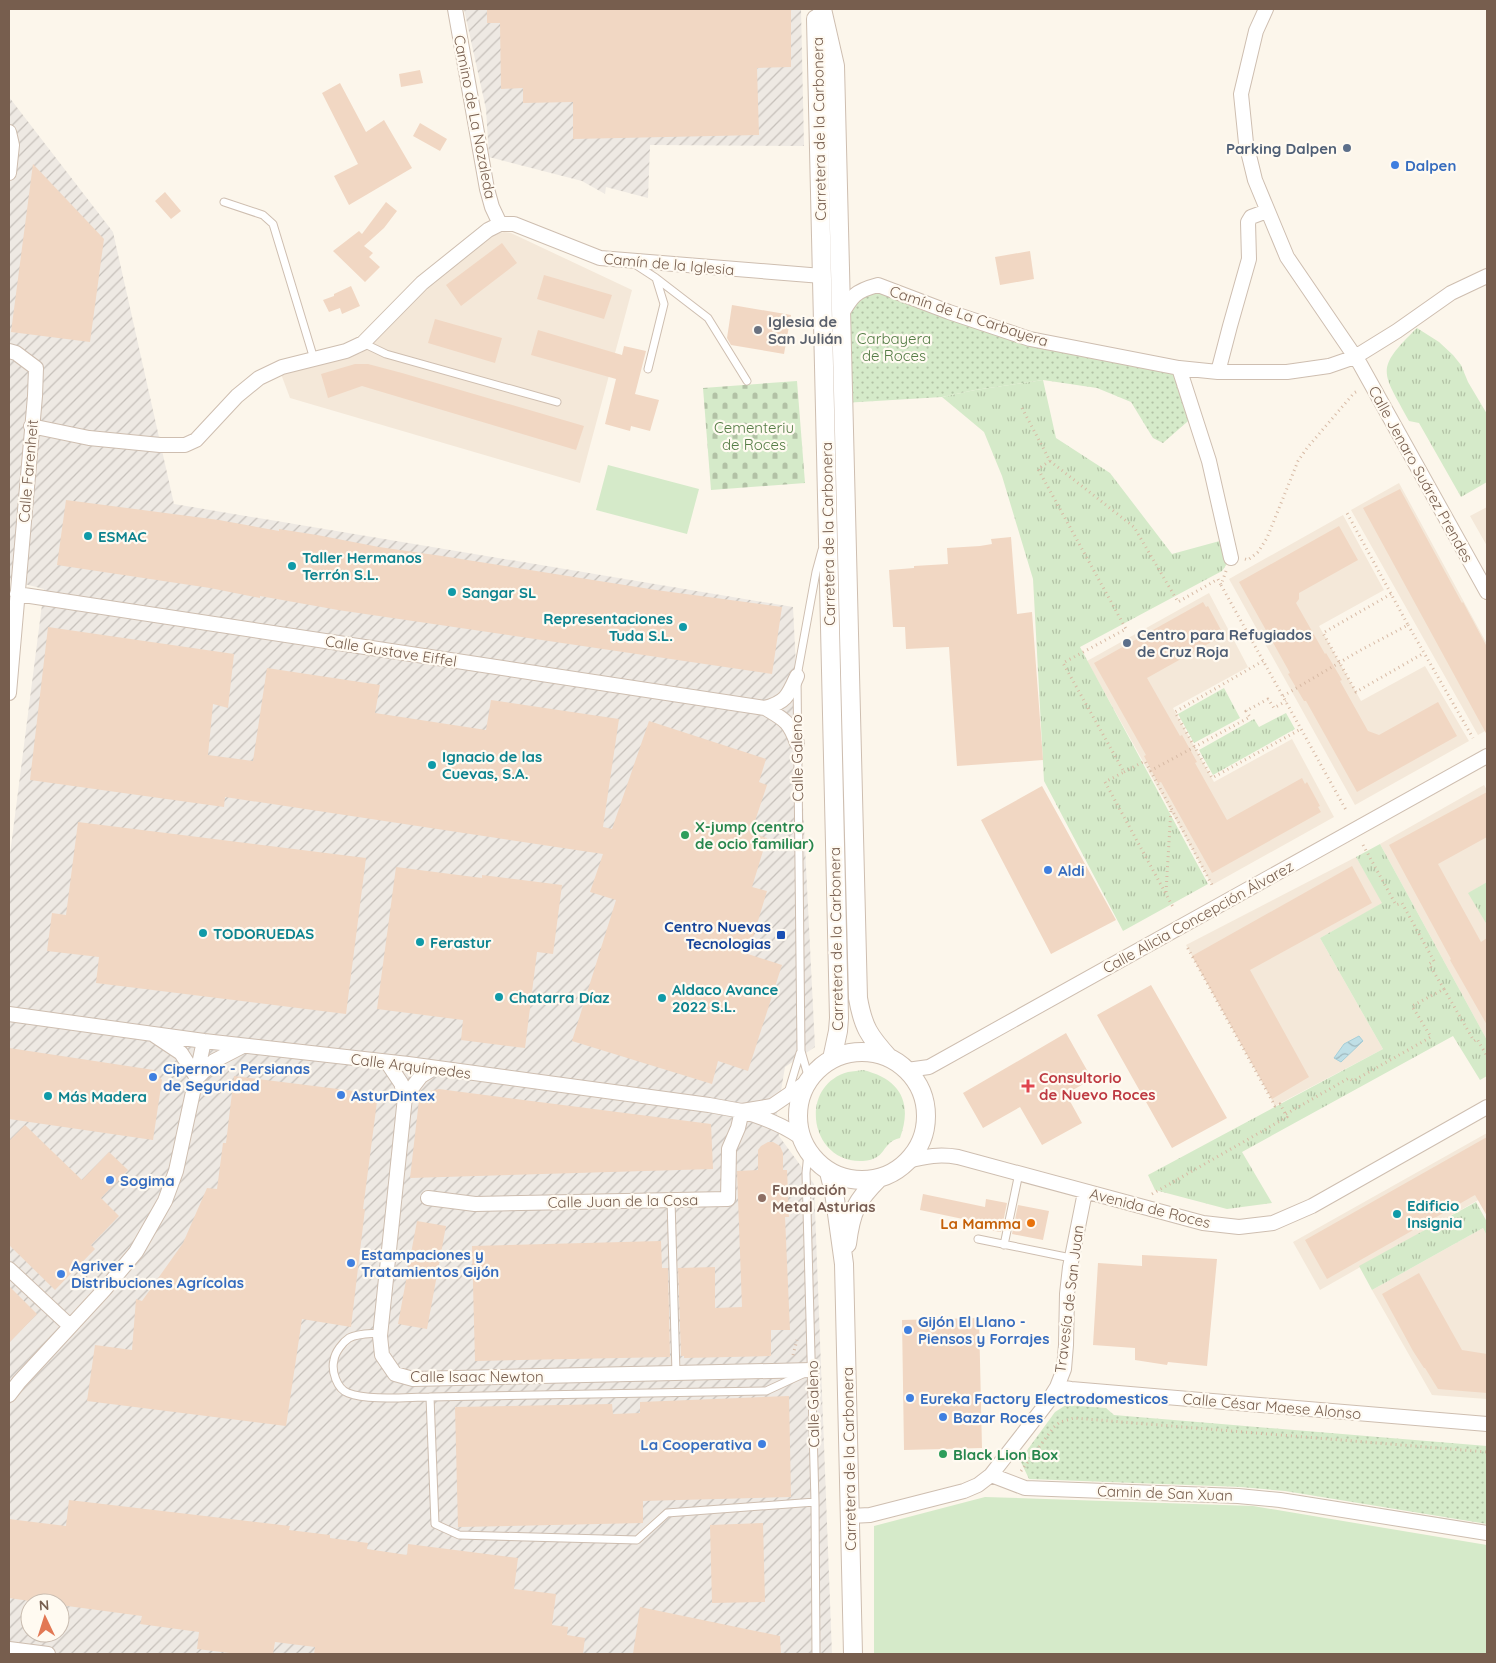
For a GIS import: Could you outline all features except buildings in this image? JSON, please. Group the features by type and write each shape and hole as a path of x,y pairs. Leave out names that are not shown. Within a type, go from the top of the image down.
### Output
{"street":[{"name":"Camino de La Nozaleda","path":"455,9 488,189 492,207 500,224"},
{"name":"Carretera de la Carbonera","path":"816,9 839,1018 832,1059"},
{"name":"Carretera de la Carbonera","path":"822,9 835,66 858,998 866,1029 889,1058"},
{"name":"Calle Jenaro Suárez Prendes","path":"1266,9 1256,30 1241,94 1246,143 1255,180 1287,257 1356,357 1487,592"},
{"path":"9,132 12,145 9,173"},
{"path":"1218,372 1250,259 1248,222 1250,217 1267,211"},
{"name":"Camín de la Iglesia","path":"500,224 514,224 600,258 822,276"},
{"path":"31,426 89,438 160,445 185,445 196,440 237,396 259,378 282,367 346,351 363,343 422,283 488,230 500,224"},
{"name":"Camín de La Carbayera","path":"841,315 853,295 877,285 1030,339 1179,368 1218,372 1287,372 1329,366 1356,357 1451,293 1487,276"},
{"name":"Calle Farenheit","path":"9,351 16,353 36,368 9,693"},
{"path":"1179,368 1209,461 1231,558"},
{"name":"Calle Gustave Eiffel","path":"17,594 765,708 791,727 797,743"},
{"path":"765,708 779,704 789,695 797,676"},
{"name":"Calle Alicia Concepción Álvarez","path":"907,1070 929,1067 1487,756"},
{"name":"Calle Arquímedes","path":"9,1014 243,1046 434,1068 742,1111 772,1106 808,1081"},
{"path":"151,1034 181,1053 197,1078"},
{"path":"9,1395 136,1252 165,1201 176,1171 204,1041"},
{"path":"197,1078 214,1061 243,1046"},
{"path":"851,1052 870,1052 889,1058 907,1070 921,1091 926,1115 926,1127 922,1140 908,1161 895,1171 879,1178 853,1180 829,1172 808,1153 800,1137 797,1117 800,1097 808,1081 832,1059 851,1052"},
{"name":"Calle Isaac Newton","path":"387,1062 402,1083 405,1098 380,1333 382,1355 395,1374 413,1379 812,1370"},
{"name":"Calle Isaac Newton","path":"405,1098 421,1076 434,1068"},
{"name":"Avenida de Roces","path":"908,1161 930,1155 944,1154 1202,1223 1239,1227 1273,1223 1312,1206 1487,1107"},
{"path":"742,1111 771,1120 786,1127 800,1137"},
{"name":"Calle Juan de la Cosa","path":"428,1198 475,1204 728,1199 729,1149 738,1128 742,1111"},
{"path":"829,1172 834,1192 844,1264"},
{"path":"844,1264 852,1216 857,1203 879,1178"},
{"name":"Travesía de San Juan","path":"991,1475 1047,1403 1058,1387 1064,1369 1067,1294 1071,1258 1085,1192"},
{"name":"Carretera de la Carbonera","path":"844,1264 853,1654"},
{"path":"9,1269 70,1326"},
{"name":"Calle César Maese Alonso","path":"1058,1387 1086,1391 1487,1424"},
{"path":"850,1516 870,1514 964,1491 978,1485 991,1475"},
{"name":"Camin de San Xuan","path":"991,1475 1025,1488 1238,1496 1280,1500 1487,1532"},
{"path":"9,1649 48,1654"}],"lane":[{"path":"224,202 263,215 273,224 314,360"},
{"path":"631,262 656,278 708,318 747,381"},
{"path":"648,369 664,304 656,278"},
{"path":"363,343 386,354 557,402"},
{"name":"Calle Galeno","path":"808,1081 801,1051 797,676 816,572 828,528"},
{"name":"Calle Galeno","path":"787,1096 801,1051"},
{"name":"Calle Galeno","path":"808,1153 806,1173 815,1502 816,1654"},
{"path":"1004,1245 1019,1173"},
{"path":"671,1200 676,1373"},
{"path":"978,1239 1071,1258"},
{"path":"380,1333 358,1334 347,1340 340,1348 334,1360 334,1373 338,1385 346,1393 367,1397 430,1398 766,1391 812,1370"},
{"path":"430,1398 435,1524 460,1535 637,1540 667,1513 815,1502"}],"path":[{"path":"1221,584 1231,558 1248,560 1258,552 1267,538 1298,461 1359,389"},
{"path":"1022,408 1050,461 1134,527 1178,602 1218,579 1346,810"},
{"path":"1050,461 1038,469 1126,629 1063,662 1124,772"},
{"path":"1347,513 1408,625 1474,738"},
{"path":"1391,594 1323,633 1339,663 1356,692 1424,653"},
{"path":"1282,696 1408,625"},
{"path":"1264,661 1175,712 1194,747 1212,778 1301,729"},
{"path":"1150,772 1250,717 1246,711 1268,699 1274,708 1286,701"},
{"path":"1173,907 1105,782 1144,761 1212,885"},
{"path":"1166,893 1171,808"},
{"path":"1364,845 1396,905 1402,903 1434,961 1429,964 1474,1041 1477,1039 1487,1056"},
{"path":"1186,945 1275,1106 1280,1104 1286,1114"},
{"path":"1149,1195 1287,1117 1286,1114 1349,1078 1352,1081 1431,1037 1412,1006 1444,989"},
{"path":"789,1360 794,1354 797,1333"},
{"path":"1011,1483 1054,1427 1060,1422 1074,1418 1487,1452"}],"shaded area":[{"path":"464,9 801,9 804,146 650,145 648,198 606,187 605,194 582,181 489,157 486,109"},
{"path":"9,97 113,232 174,504 793,607 815,1047 785,1067 777,1114 779,1136 814,1184 832,1654 9,1654 9,862 44,589 9,580"},
{"path":"504,232 511,233 632,290 580,483 290,398 281,374 361,353 431,282 493,235"},
{"path":"1399,483 1487,644 1487,730 1478,735 1351,510"},
{"path":"1487,507 1487,546 1470,516"},
{"path":"1343,515 1384,590 1319,626 1361,701 1425,666 1469,741 1355,805 1229,579"},
{"path":"1209,593 1248,667 1173,708 1214,782 1292,739 1334,817 1212,885 1087,661"},
{"path":"1484,785 1487,790 1487,882 1469,893 1487,925 1487,1040 1380,844"},
{"path":"1356,857 1383,903 1320,938 1383,1049 1275,1106 1186,945"},
{"name":"Edificio Insignia","path":"1487,1133 1487,1195 1320,1290 1293,1242"},
{"path":"1483,1228 1487,1236 1487,1399 1432,1395 1372,1290"}],"green space":[{"name":"Carbayera de Roces","path":"867,288 949,312 1179,368 1195,415 1163,443 1153,438 1131,402 1097,388 1043,380 942,397 843,403 841,315"},
{"path":"1417,328 1439,342 1453,355 1461,365 1468,382 1487,414 1487,482 1461,497 1419,423 1409,421 1388,381 1388,363 1403,342"},
{"path":"1043,380 1056,438 1110,473 1172,554 1227,539 1231,558 1222,571 1080,647 1208,884 1123,931 1044,781 1033,579 1002,476 984,432 942,397"},
{"name":"Cementeriu de Roces","path":"797,381 805,483 711,490 703,388"},
{"path":"608,465 699,489 687,534 596,510"},
{"path":"1224,688 1240,718 1194,743 1178,714"},
{"path":"1286,713 1295,729 1213,775 1199,750 1254,719 1259,727"},
{"path":"1380,844 1487,1040 1487,1076 1480,1080 1453,1036 1242,1152 1272,1203 1227,1209 1155,1190 1148,1175 1383,1049 1320,938 1382,903 1356,857"},
{"path":"1487,882 1487,925 1468,893"},
{"path":"863,1070 886,1079 894,1086 904,1103 905,1113 900,1138 889,1143 877,1157 863,1161 845,1159 831,1150 822,1138 816,1123 816,1107 821,1092 832,1080 848,1072"},
{"path":"1476,1202 1487,1222 1487,1236 1483,1228 1372,1290 1359,1266"},
{"path":"1066,1405 1106,1408 1114,1415 1487,1446 1487,1524 1285,1491 1241,1487 1029,1479 1020,1460 1055,1412"},
{"path":"985,1497 1253,1506 1487,1545 1487,1654 874,1654 874,1526"}],"water":[{"path":"1359,1036 1363,1041 1341,1062 1334,1058 1344,1044"}],"place":[{"name":"Parking Dalpen","path":"1347,148"},
{"name":"Dalpen","path":"1395,165"},
{"name":"Iglesia de San Julián","path":"758,330"},
{"name":"ESMAC","path":"88,536"},
{"name":"Taller Hermanos Terrón S.L.","path":"292,566"},
{"name":"Sangar SL","path":"452,592"},
{"name":"Representaciones Tuda S.L.","path":"683,627"},
{"name":"Centro para Refugiados de Cruz Roja","path":"1127,643"},
{"name":"Ignacio de las Cuevas, S.A.","path":"432,765"},
{"name":"X-jump (centro de ocio familiar)","path":"685,835"},
{"name":"Aldi","path":"1048,870"},
{"name":"TODORUEDAS","path":"203,933"},
{"name":"Centro Nuevas Tecnologias","path":"781,935"},
{"name":"Ferastur","path":"420,942"},
{"name":"Chatarra Díaz","path":"499,997"},
{"name":"Aldaco Avance 2022 S.L.","path":"662,998"},
{"name":"Cipernor - Persianas de Seguridad","path":"153,1077"},
{"name":"Consultorio de Nuevo Roces","path":"1028,1086"},
{"name":"AsturDintex","path":"341,1095"},
{"name":"Más Madera","path":"48,1096"},
{"name":"Sogima","path":"110,1180"},
{"name":"Fundación Metal Asturias","path":"762,1198"},
{"name":"Edificio Insignia","path":"1397,1214"},
{"name":"La Mamma","path":"1031,1223"},
{"name":"Estampaciones y Tratamientos Gijón","path":"351,1263"},
{"name":"Agriver - Distribuciones Agrícolas","path":"61,1274"},
{"name":"Gijón El Llano - Piensos y Forrajes","path":"908,1330"},
{"name":"Eureka Factory Electrodomesticos","path":"910,1398"},
{"name":"Bazar Roces","path":"943,1417"},
{"name":"La Cooperativa","path":"762,1444"},
{"name":"Black Lion Box","path":"943,1454"}]}
